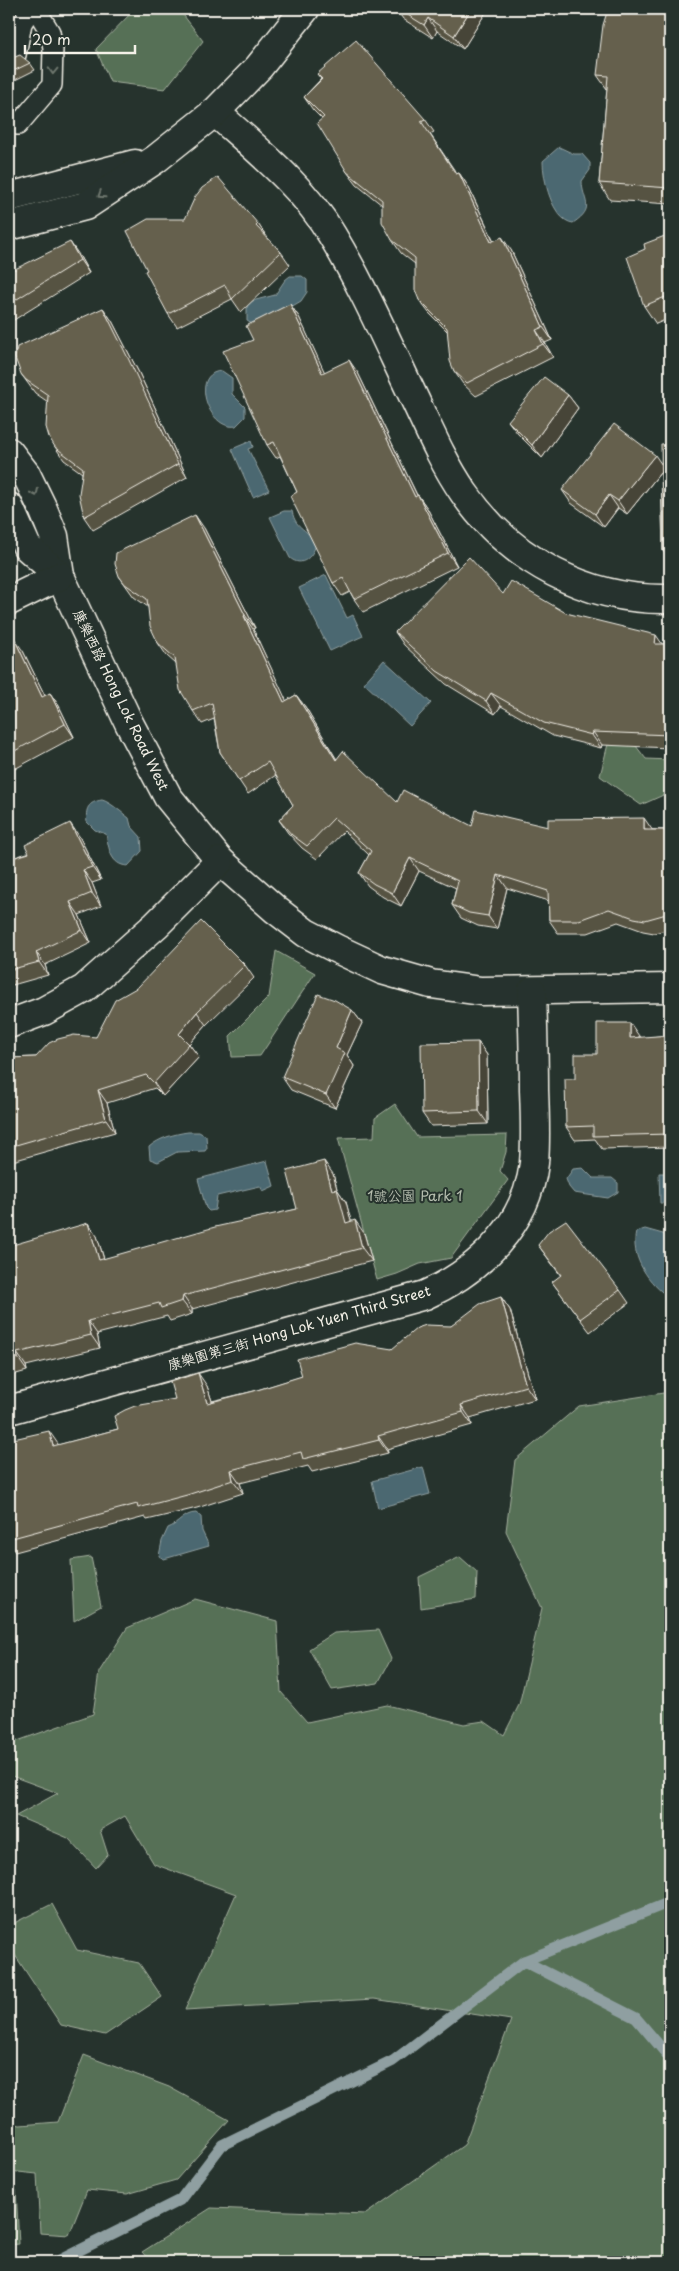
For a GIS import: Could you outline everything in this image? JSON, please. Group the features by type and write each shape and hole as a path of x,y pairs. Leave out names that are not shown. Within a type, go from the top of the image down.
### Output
{"street":[{"path":"9,226 85,206 156,159 215,112 259,67 304,9"},
{"path":"215,112 283,176 307,201 331,232 362,287 436,446 464,494 490,525 523,554 565,580 611,594 670,599"},
{"path":"9,197 156,159"},
{"name":"康樂西路 Hong Lok Road West","path":"9,452 26,474 54,536 60,576 129,723 168,797 220,861 276,910 306,933 382,970 431,984 481,991 670,988"},
{"name":"康樂西路 Hong Lok Road West","path":"9,507 27,546 60,576"},
{"path":"9,600 60,576"},
{"path":"9,1024 44,1011 84,989 156,925 220,861"},
{"name":"康樂園第三街 Hong Lok Yuen Third Street","path":"9,1410 425,1295 448,1284 468,1271 500,1241 516,1217 526,1197 533,1165 535,1133 532,991"}],"lane":[{"path":"16,55 22,23 32,9"},
{"path":"9,124 18,124 52,85 52,40 50,32 36,9"}],"green space":[{"path":"135,9 173,9 181,12 203,41 165,89 110,82 96,49"},
{"path":"629,737 646,759 670,760 670,792 641,805 600,776 609,740"},
{"path":"276,951 315,973 260,1056 232,1057 230,1036 269,997"},
{"name":"1號公園 Park 1","path":"395,1104 417,1137 507,1135 506,1152 500,1171 508,1180 451,1258 420,1264 377,1280 338,1138 374,1137 375,1118"},
{"path":"670,1392 670,2262 151,2262 142,2252 211,2208 366,2214 464,2145 511,2020 374,1999 185,2010 236,1894 154,1864 125,1816 100,1830 108,1855 96,1868 68,1838 16,1816 58,1793 9,1775 9,1744 93,1714 99,1672 127,1628 195,1599 277,1621 281,1692 307,1722 387,1705 464,1724 484,1721 504,1735 519,1705 542,1608 506,1531 515,1460 579,1406"},
{"path":"91,1557 101,1606 74,1621 71,1560"},
{"path":"460,1557 477,1572 476,1599 421,1608 419,1577"},
{"path":"378,1630 391,1659 378,1683 332,1690 309,1649 334,1633"},
{"path":"52,1904 77,1950 139,1963 162,1997 105,2035 61,2025 9,1946 16,1922"},
{"path":"84,2055 169,2087 229,2120 176,2180 127,2194 87,2190 69,2235 40,2233 37,2174 9,2171 9,2122 20,2125 58,2122"},
{"path":"9,2189 16,2190 19,2244 9,2245"}],"water":[{"path":"559,147 574,154 582,154 590,163 590,170 582,181 586,204 585,212 573,223 559,215 554,207 545,178 543,161"},
{"path":"290,276 302,276 307,280 307,292 301,301 262,324 252,324 247,321 247,305 252,301 275,295"},
{"path":"222,371 232,378 232,394 245,407 245,417 236,426 226,425 217,420 206,401 206,381 212,374"},
{"path":"251,441 253,447 248,449 269,490 253,497 232,449"},
{"path":"284,511 292,511 296,522 313,539 316,545 312,554 306,560 299,562 290,558 270,517"},
{"path":"326,575 347,618 353,615 363,636 330,651 299,588"},
{"path":"384,660 431,703 410,726 364,683"},
{"path":"102,800 129,818 131,826 141,837 142,851 128,866 117,863 111,855 106,834 95,830 87,822 87,810 91,804"},
{"path":"188,1132 199,1132 206,1136 207,1148 205,1151 177,1152 158,1162 150,1159 149,1147 157,1141"},
{"path":"267,1161 274,1186 263,1191 260,1186 217,1196 215,1210 209,1211 206,1208 198,1179"},
{"path":"583,1168 593,1178 612,1178 618,1183 618,1192 608,1198 574,1193 566,1179 573,1169"},
{"path":"659,1173 670,1173 670,1203 660,1203"},
{"path":"645,1229 670,1236 670,1298 648,1278 639,1260 636,1251 636,1232"},
{"path":"423,1467 430,1494 378,1508 372,1481"},
{"path":"196,1513 201,1517 202,1531 209,1546 164,1559 159,1556 162,1541 168,1528 188,1515"}],"building":[{"path":"398,9 471,9 454,36 428,18 424,25"},
{"path":"608,9 670,9 670,188 599,183 608,76 597,75 603,25"},
{"path":"356,40 425,119 421,121 456,174 459,173 491,242 502,237 543,327 536,330 543,344 467,383 454,371 450,361 447,328 419,300 415,290 415,258 392,240 382,222 382,200 347,172 317,123 324,117 304,97 322,79 317,74"},
{"path":"20,55 30,63 9,73 9,59"},
{"path":"218,177 258,224 256,226 281,252 232,299 225,285 168,314 145,271 147,270 127,231 148,219 185,219 195,197 202,188"},
{"path":"670,234 670,295 644,306 627,257 645,249 644,244"},
{"path":"70,242 80,260 9,304 9,272"},
{"path":"290,304 322,373 349,360 415,497 418,495 448,553 354,599 343,578 333,583 290,496 297,492 274,442 267,445 223,351 253,340 246,326"},
{"path":"103,308 178,464 84,517 79,494 83,468 55,447 46,427 48,395 26,380 21,374 15,358 17,347"},
{"path":"544,377 568,395 532,445 508,421"},
{"path":"614,424 655,455 618,501 609,495 595,514 562,490"},
{"path":"661,444 670,444 670,551 663,551"},
{"path":"195,515 245,615 284,702 296,695 336,760 343,751 397,802 403,790 472,826 476,810 548,827 548,819 644,818 644,830 670,830 670,913 645,920 609,909 579,920 549,920 548,891 498,875 488,916 469,913 452,905 458,881 410,858 392,893 374,884 359,873 371,851 334,818 307,846 292,835 279,820 293,805 268,762 239,781 220,752 212,703 193,711 180,690 175,658 158,643 150,626 147,599 125,584 119,576 115,564 116,553"},
{"path":"469,557 503,594 511,581 566,613 656,635 655,644 670,644 670,735 593,732 592,735 544,723 491,693 486,701 437,671 395,632"},
{"path":"14,638 42,697 50,693 65,724 9,754 9,640"},
{"path":"70,823 92,867 83,870 92,893 70,902 82,930 36,952 39,962 9,970 9,859 29,853 25,845"},
{"path":"201,921 245,965 197,1012 179,1034 189,1044 154,1083 146,1075 98,1090 106,1119 9,1147 9,1058 36,1057 49,1043 74,1035 96,1037 115,1000 138,987"},
{"path":"318,994 335,1000 352,1010 336,1048 345,1053 326,1095 282,1077"},
{"path":"597,1023 630,1023 630,1038 670,1035 670,1134 593,1136 593,1126 566,1127 565,1079 575,1079 575,1054 597,1054"},
{"path":"478,1042 479,1111 422,1113 421,1043"},
{"path":"324,1161 332,1190 337,1189 346,1223 355,1220 362,1248 183,1296 182,1301 161,1308 159,1303 88,1321 91,1335 17,1353 18,1358 9,1361 9,1246 88,1223 99,1260 215,1227 297,1209 287,1171"},
{"path":"566,1220 620,1290 580,1319 552,1282 561,1275 538,1245 549,1231"},
{"path":"501,1297 526,1386 461,1405 463,1412 378,1436 379,1440 303,1459 301,1452 231,1470 233,1480 187,1495 138,1508 137,1504 9,1539 9,1440 49,1431 53,1446 118,1429 114,1416 135,1406 175,1399 170,1382 198,1373 207,1403 254,1391 302,1376 297,1359 355,1343 392,1349 417,1328 426,1325 451,1326 480,1304"}],"waterway":[{"path":"56,2262 180,2200 222,2145 393,2061 524,1961 670,1902"},
{"path":"524,1961 636,2018 670,2058"}]}
